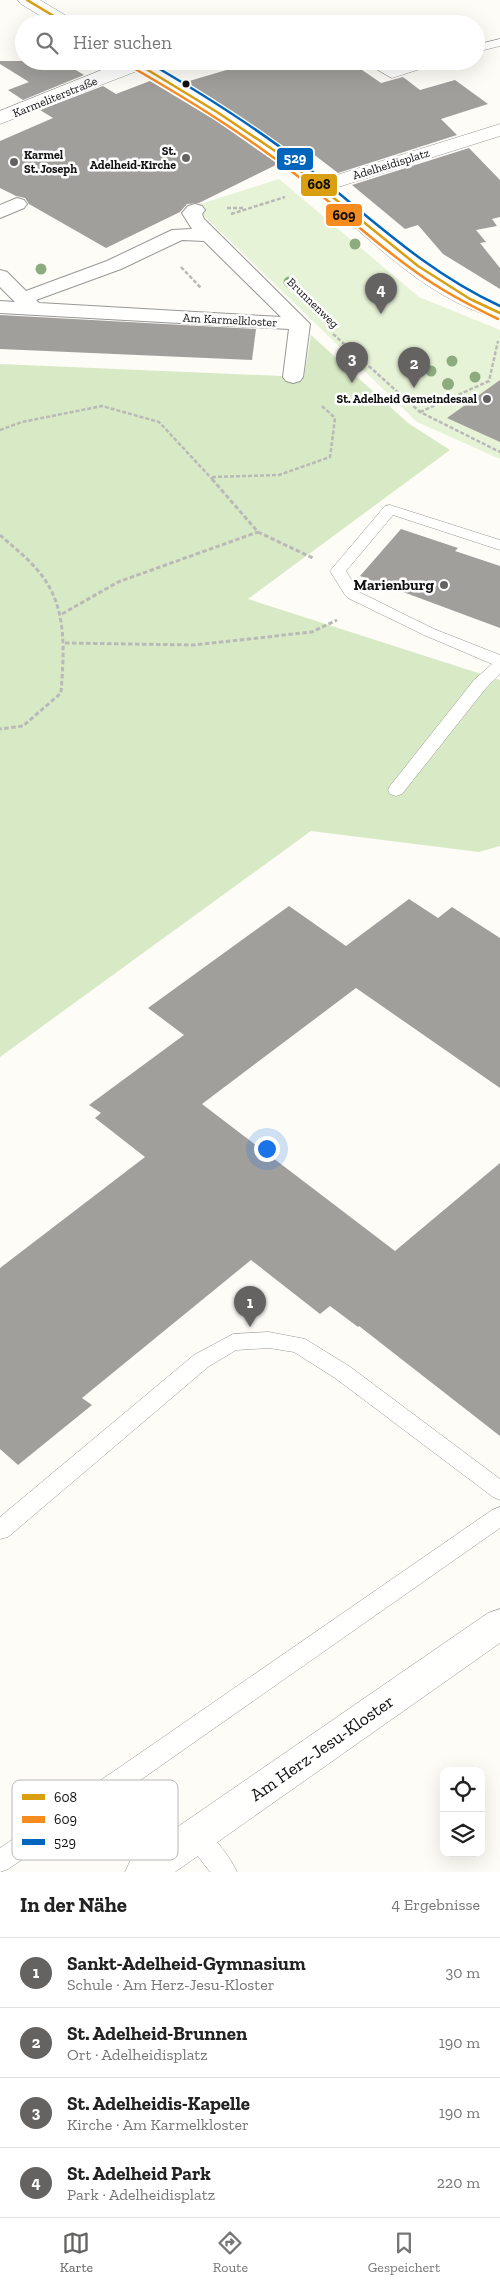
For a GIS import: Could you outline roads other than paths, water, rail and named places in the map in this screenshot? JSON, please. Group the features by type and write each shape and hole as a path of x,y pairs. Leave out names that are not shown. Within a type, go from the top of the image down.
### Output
{"street":[{"path":"27,0 52,15"},
{"name":"Karmeliterstraße","path":"0,118 116,70"},
{"path":"148,70 244,128 321,186 410,261 454,291 480,306 500,313"},
{"name":"Adelheidisplatz","path":"321,186 500,130"},
{"name":"Am Karmelkloster","path":"29,304 179,234 195,215 209,235 300,324"},
{"name":"Am Karmelkloster","path":"179,234 209,235"},
{"path":"0,276 29,304"},
{"name":"Am Karmelkloster","path":"0,307 29,304 300,324"},
{"path":"293,377 300,324"},
{"name":"Am Herz-Jesu-Kloster","path":"178,1848 500,1624"},
{"name":"Am Herz-Jesu-Kloster","path":"144,1872 161,1860"}],"lane":[{"path":"485,46 500,42"},
{"path":"385,70 392,74 405,70"},
{"path":"396,790 480,684 500,663 429,632 353,595 338,571 390,509 500,545"},
{"path":"0,1530 201,1361 233,1342 269,1340 298,1345 342,1372 500,1491"},
{"path":"121,1780 500,1516"},
{"path":"196,1836 225,1872"},
{"path":"0,1861 12,1853"}],"place":[{"name":"St. Adelheid-Kirche","path":"186,158"},
{"name":"Karmel St. Joseph","path":"14,162"},
{"name":"St. Adelheid Park","path":"381,314"},
{"name":"St. Adelheidis-Kapelle","path":"352,383"},
{"name":"St. Adelheid-Brunnen","path":"414,388"},
{"name":"St. Adelheid Gemeindesaal","path":"487,399"},
{"name":"Marienburg","path":"444,585"},
{"name":"Sankt-Adelheid-Gymnasium","path":"250,1327"}]}
